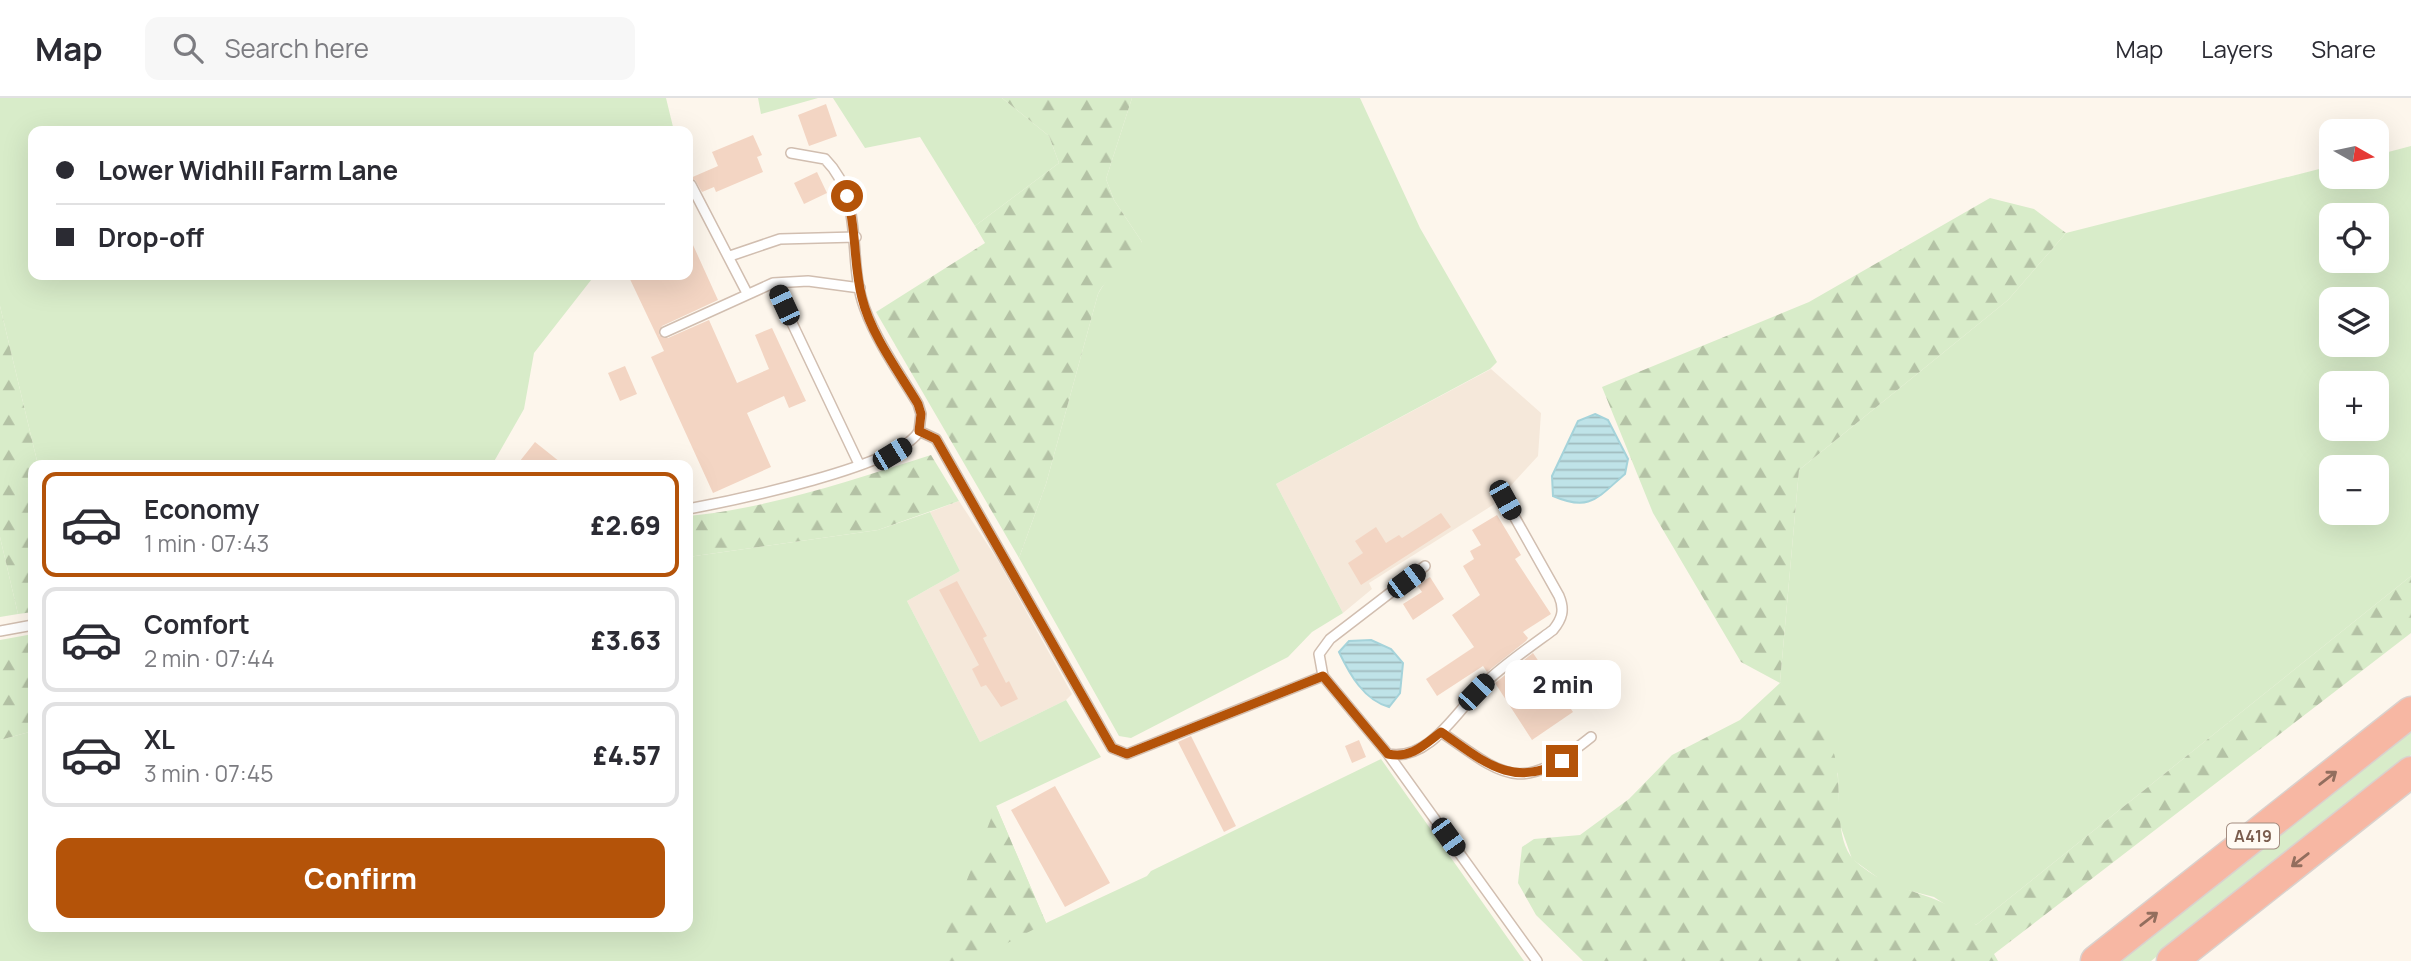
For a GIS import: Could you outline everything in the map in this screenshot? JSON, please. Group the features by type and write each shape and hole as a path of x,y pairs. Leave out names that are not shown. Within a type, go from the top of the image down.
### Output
{"highway":[{"name":"A419","path":"2096,961 2411,712"},
{"name":"A419","path":"2172,961 2411,772"}],"lane":[{"path":"693,508 776,490 892,454 908,444 919,431 921,414 918,404 871,323 860,288 856,237 847,196 831,166 818,157 791,153"},
{"path":"693,189 747,293"},
{"path":"730,256 780,239 856,237"},
{"path":"666,332 773,282 808,281 860,288"},
{"path":"773,282 859,464"},
{"path":"919,431 936,439 1099,728 1118,753 1127,754 1167,740 1323,676"},
{"path":"1388,754 1400,757 1411,754 1441,732 1488,680 1553,630 1561,620 1562,603 1559,596 1505,500"},
{"path":"1425,566 1330,639 1319,654 1323,676 1388,754 1537,961"},
{"path":"0,631 28,626"},
{"path":"1441,732 1485,762 1519,774 1546,770 1591,737"}],"shaded area":[{"path":"1491,369 1541,413 1538,456 1493,505 1369,583 1372,589 1343,613 1276,484"},
{"path":"959,501 997,559 1072,694 1066,700 980,742 907,601 960,571 930,512"}],"green space":[{"path":"0,98 666,98 673,126 28,126 28,280 591,280 534,353 524,409 495,460 37,460 0,306"},
{"path":"758,98 818,98 761,114"},
{"path":"833,98 1002,98 1049,136 1059,163 975,226 920,137 865,148"},
{"path":"1002,98 1132,98 1106,179 1114,200 1142,242 1135,257 1109,279 1098,294 1046,484 1019,558 876,312 985,243 975,226 1059,163 1049,136"},
{"path":"1132,98 1360,98 1420,228 1497,362 1490,369 1276,484 1343,613 1312,632 1288,657 1131,738 1119,736 1019,558 1046,484 1098,294 1112,274 1142,242 1114,200 1106,179"},
{"path":"2411,146 2411,576 1976,925 1934,897 1888,885 1852,859 1839,822 1838,774 1780,682 1799,470 2008,300 2066,233 2319,169 2319,189 2389,189 2389,152"},
{"path":"1990,198 2034,209 2066,233 2008,300 1799,470 1780,682 1814,721 1831,746 1838,773 1842,836 1854,860 1883,880 1947,905 1976,925 2411,576 2411,633 1994,954 1998,961 1583,961 1536,915 1518,883 1522,847 1534,839 1580,835 1629,799 1672,755 1740,720 1780,683 1741,662 1653,513 1602,387 1809,302"},
{"path":"0,306 37,460 28,460 28,613 18,614 0,537"},
{"path":"931,455 959,501 878,530 693,556 693,515 750,507"},
{"path":"930,512 960,571 907,601 980,742 1066,700 1101,757 996,806 1046,923 1147,876 1151,871 1381,759 1524,961 0,961 0,740 28,732 28,932 693,932 693,556 878,530"},
{"path":"0,537 18,614 0,617"},
{"path":"28,635 28,732 0,740 0,640"},
{"path":"2411,727 2411,755 2151,961 2114,961"},
{"path":"996,806 1046,923 973,961 935,961"}],"water":[{"path":"1595,414 1608,420 1628,459 1625,474 1592,500 1576,503 1553,496 1552,476 1578,421"},
{"path":"1371,640 1391,649 1403,663 1400,693 1389,707 1365,693 1353,678 1339,652 1349,641"}],"building":[{"path":"826,104 837,136 809,146 798,115"},
{"path":"753,135 762,155 757,157 763,172 716,192 714,187 702,192 693,177 718,166 712,152"},
{"path":"817,172 827,193 804,204 794,183"},
{"path":"693,245 718,300 662,326 659,335 668,338 709,320 737,383 769,369 755,335 772,328 806,401 789,408 784,396 747,413 771,467 713,493 651,357 664,351 630,280 693,280"},
{"path":"625,366 637,394 620,401 608,373"},
{"path":"535,442 558,460 521,460"},
{"path":"1441,513 1451,527 1361,585 1348,563 1363,553 1355,541 1376,527 1386,543 1399,535 1402,538"},
{"path":"1497,515 1521,555 1515,559 1551,614 1523,632 1528,638 1526,641 1487,672 1483,666 1437,696 1426,679 1474,647 1452,615 1480,595 1463,566 1474,559 1470,551 1481,545 1472,530"},
{"path":"1430,577 1444,599 1413,620 1403,604 1422,592 1417,585"},
{"path":"957,581 987,636 983,638 1006,683 1009,681 1018,699 1001,707 986,685 981,687 972,669 979,665 939,590"},
{"path":"1533,653 1573,712 1532,740 1495,683"},
{"path":"1191,736 1236,826 1224,832 1178,742"},
{"path":"1359,740 1366,757 1352,763 1345,746"},
{"path":"1055,786 1110,883 1065,907 1011,810"}],"route":[{"path":"847,196 855,234 861,296 871,323 918,404 921,414 919,431 936,439 1099,728 1118,753 1127,754 1167,740 1323,676 1388,754 1400,757 1411,754 1441,732 1478,758 1507,772 1532,774 1562,761"}]}
